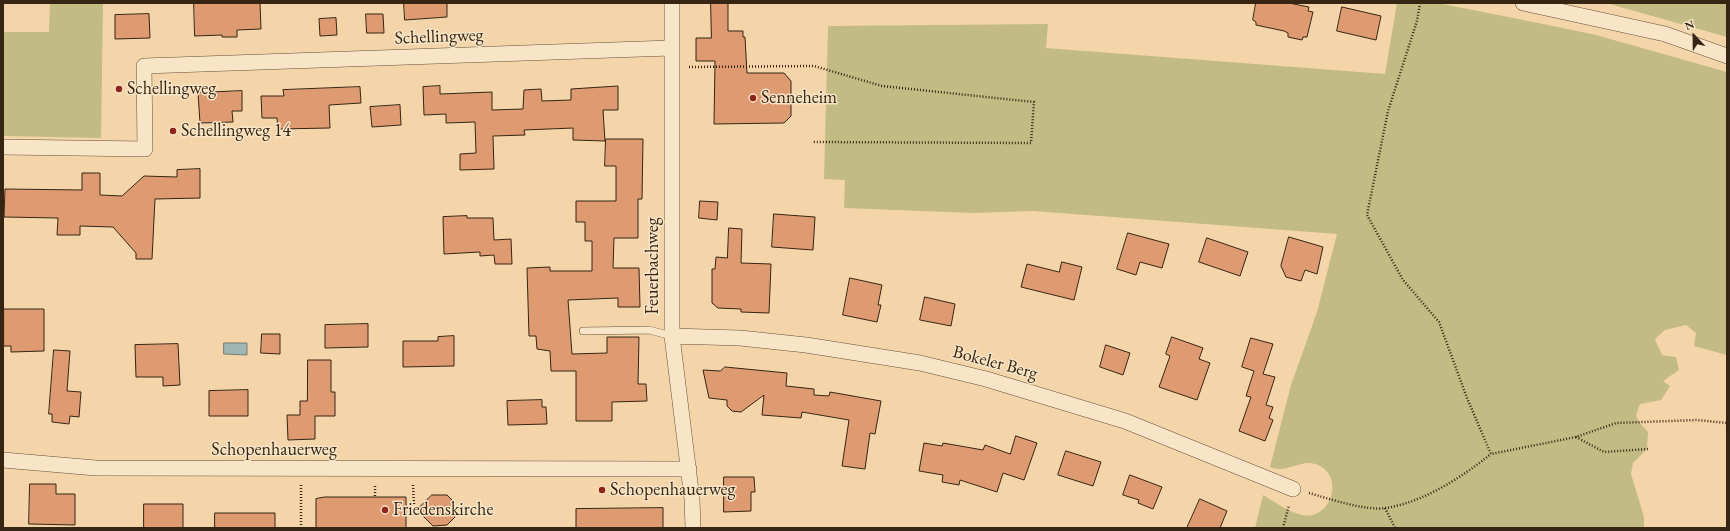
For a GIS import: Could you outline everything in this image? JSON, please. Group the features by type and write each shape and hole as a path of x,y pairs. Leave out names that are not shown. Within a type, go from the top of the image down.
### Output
{"street":[{"name":"Feuerbachweg","path":"672,3 672,336 689,469 693,528"},
{"path":"1522,3 1665,34 1727,56"},
{"name":"Schellingweg","path":"3,147 145,149 144,66 671,48"},
{"name":"Bokeler Berg","path":"672,336 740,338 806,345 920,364 986,379 1125,421 1293,489"},
{"name":"Schopenhauerweg","path":"3,460 96,468 689,469"}],"lane":[{"path":"583,331 649,330 672,336"}],"path":[{"path":"1420,3 1417,21 1388,110 1367,215 1402,280 1439,322 1466,398 1491,454"},
{"path":"671,67 814,66 882,86 1034,102 1031,143 812,142"},
{"path":"1283,528 1293,489 1357,506 1386,508 1426,496 1468,472 1491,454 1576,437 1616,423 1697,420 1727,423"},
{"path":"1576,437 1604,452 1648,449"},
{"path":"301,469 301,528"},
{"path":"1386,508 1395,528"}],"shaded area":[{"path":"50,3 103,3 101,138 3,136 3,32 49,32"},
{"path":"1397,3 1438,3 1596,35 1727,72 1727,355 1694,346 1696,333 1686,325 1665,330 1655,339 1662,355 1676,357 1679,370 1663,381 1670,386 1661,400 1640,404 1636,415 1639,422 1648,432 1647,449 1633,463 1631,474 1644,517 1644,528 1255,528 1263,495 1287,509 1302,515 1312,515 1320,512 1326,506 1330,498 1332,480 1328,472 1320,466 1307,463 1283,469 1270,467 1291,385 1317,312 1337,234 1033,211 972,213 844,208 845,180 824,179 828,26 1048,24 1046,48 1385,74"},
{"path":"1606,3 1727,3 1727,37"}],"water":[{"path":"224,343 247,343 247,355 224,354"}],"building":[{"path":"194,3 260,3 261,29 237,30 237,37 222,37 222,35 195,36"},
{"path":"404,3 447,3 447,17 405,20"},
{"name":"Senneheim","path":"711,3 728,3 728,31 743,31 743,37 745,37 747,73 784,73 791,81 791,116 784,123 714,124 715,61 696,61 696,38 711,38"},
{"path":"1256,3 1289,3 1309,7 1308,11 1313,12 1307,37 1303,37 1302,40 1288,37 1288,33 1284,31 1256,25 1256,22 1253,20"},
{"path":"1342,7 1381,16 1376,40 1337,31"},
{"path":"149,14 150,38 115,39 115,15"},
{"path":"366,14 383,14 384,33 367,33"},
{"path":"336,18 337,35 320,36 319,19"},
{"path":"440,86 440,94 492,92 492,110 523,109 524,90 541,89 542,101 571,100 571,89 618,86 618,110 603,110 605,141 573,140 573,128 524,130 525,135 493,136 494,169 460,170 460,154 476,153 475,122 446,123 446,114 424,115 423,87"},
{"path":"360,87 361,103 329,105 330,128 278,129 277,118 262,118 261,96 284,96 283,90"},
{"path":"242,91 242,111 232,111 233,122 200,123 198,93"},
{"path":"400,105 401,125 372,127 370,107"},
{"path":"606,139 643,139 642,199 638,199 638,238 614,238 613,268 639,268 640,307 618,307 618,298 568,300 572,354 607,353 607,337 639,337 638,384 646,384 647,401 612,402 612,421 576,421 576,371 551,371 550,351 537,349 536,336 529,336 527,268 550,267 550,271 592,271 592,241 585,241 585,222 576,222 576,201 616,201 616,166 605,166"},
{"path":"200,169 200,198 155,199 152,259 136,259 136,253 113,227 80,226 80,235 57,235 58,218 4,217 5,189 82,190 82,173 100,173 100,195 122,196 144,176 177,177 177,170"},
{"path":"700,201 718,202 717,220 699,218"},
{"path":"774,214 815,217 813,250 772,247"},
{"path":"467,216 467,218 493,218 494,240 511,239 512,264 495,264 494,255 480,256 480,252 444,254 443,217"},
{"path":"729,228 742,229 741,263 771,264 769,313 741,312 741,309 718,308 712,303 712,269 715,269 716,257 727,258"},
{"path":"1128,233 1169,244 1162,268 1140,262 1136,275 1117,269"},
{"path":"1289,237 1323,247 1317,274 1305,270 1301,281 1286,277 1281,266"},
{"path":"1207,238 1248,252 1240,276 1199,262"},
{"path":"1062,262 1082,267 1074,300 1021,287 1027,264 1059,272"},
{"path":"850,278 882,285 878,305 881,305 877,322 843,315"},
{"path":"925,297 955,304 951,326 920,320"},
{"path":"4,309 44,309 44,351 11,352 11,346 4,346"},
{"path":"368,324 368,347 325,348 325,325"},
{"path":"262,334 280,334 280,354 261,353"},
{"path":"454,336 454,366 403,367 403,341 438,341 438,337"},
{"path":"1172,337 1203,348 1199,359 1210,363 1197,400 1159,387 1170,356 1166,354"},
{"path":"1251,338 1273,344 1263,374 1275,377 1266,405 1273,407 1269,418 1273,420 1265,441 1239,431 1251,397 1246,396 1254,371 1242,367"},
{"path":"178,344 180,385 163,386 163,377 136,377 135,345"},
{"path":"1106,345 1130,353 1123,375 1100,367"},
{"path":"54,350 70,351 67,391 81,392 79,417 70,416 69,424 52,422 52,414 49,414"},
{"path":"308,360 331,360 331,392 335,392 335,416 315,416 315,439 288,440 287,415 300,415 300,401 307,401"},
{"path":"725,367 787,373 786,386 814,389 814,395 829,396 830,392 881,401 875,434 870,433 865,469 842,466 849,420 802,412 801,418 762,415 764,395 741,412 732,411 727,406 727,400 709,398 703,370 720,371"},
{"path":"248,390 248,416 209,416 209,391"},
{"path":"542,400 542,407 546,407 547,424 508,425 507,401"},
{"path":"1016,436 1037,443 1024,480 1003,473 997,492 960,480 959,485 942,482 943,475 919,471 924,443 942,446 943,443 983,450 985,445 1010,454"},
{"path":"1066,451 1101,462 1093,486 1058,475"},
{"path":"1130,475 1162,487 1153,509 1138,503 1139,500 1123,495"},
{"path":"724,477 754,477 755,492 751,492 751,511 724,512"},
{"path":"30,484 56,484 56,494 75,494 75,525 29,524"},
{"path":"432,495 447,495 454,502 455,517 447,525 433,526 417,510"},
{"name":"Friedenskirche","path":"325,497 406,497 406,528 316,528 316,499"},
{"path":"1200,499 1227,511 1220,528 1187,528"},
{"path":"144,504 183,504 183,528 144,528"},
{"path":"663,508 663,528 576,528 576,509"},
{"path":"215,513 275,513 275,528 215,528"}],"place":[{"name":"Schellingweg","path":"119,89"},
{"name":"Senneheim","path":"753,98"},
{"name":"Schellingweg 14","path":"173,131"},
{"name":"Schopenhauerweg","path":"602,490"},
{"name":"Friedenskirche","path":"385,510"}]}
